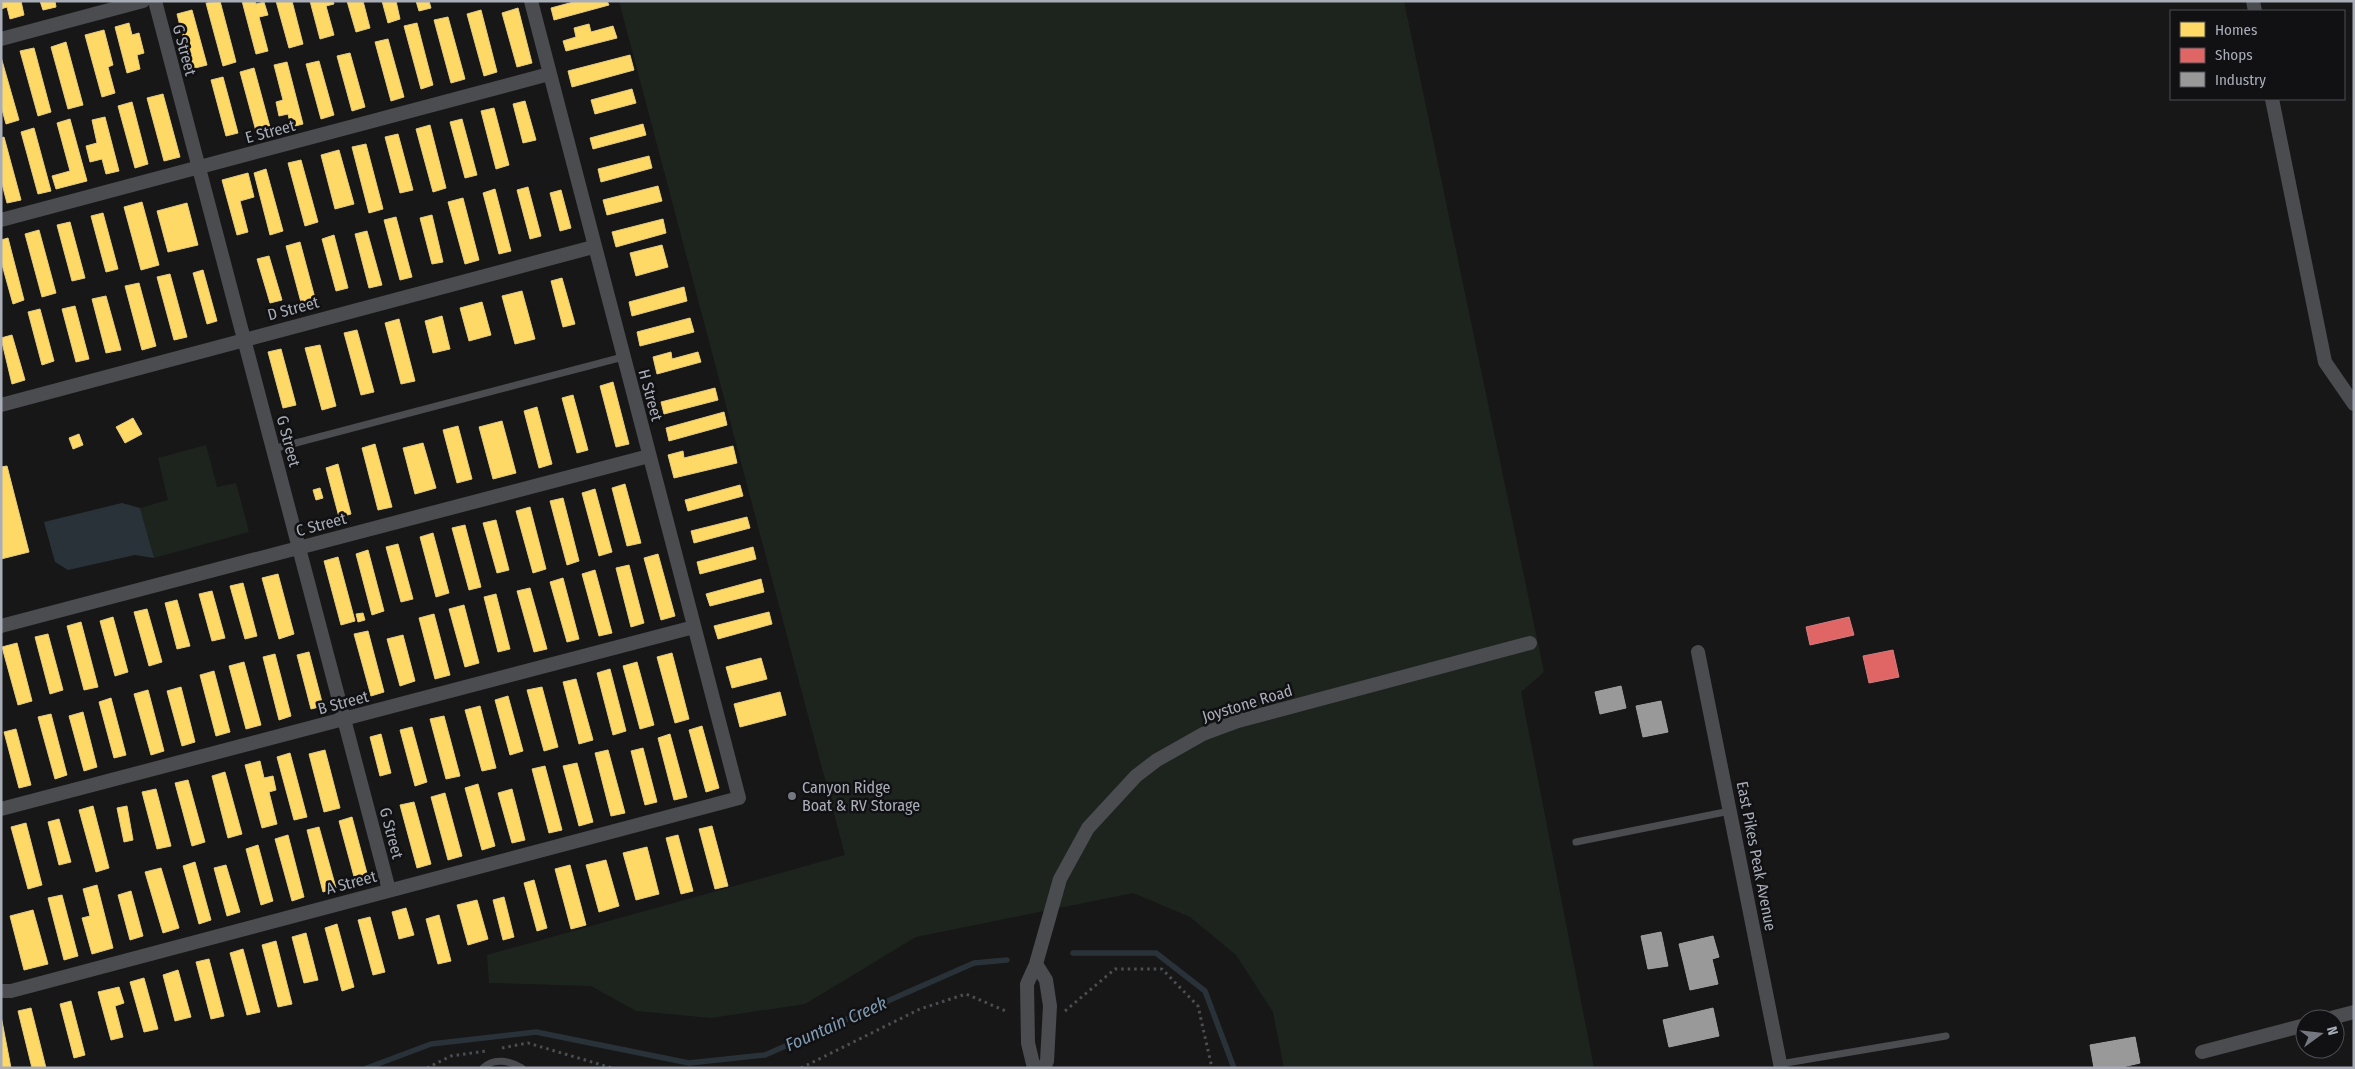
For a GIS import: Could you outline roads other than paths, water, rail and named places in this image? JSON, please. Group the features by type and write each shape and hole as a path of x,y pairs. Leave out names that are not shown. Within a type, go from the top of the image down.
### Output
{"street":[{"path":"1,39 143,1"},
{"name":"G Street","path":"154,1 389,890"},
{"name":"H Street","path":"531,1 593,247 739,798"},
{"name":"E Street","path":"1,220 548,74"},
{"path":"2272,100 2324,362 2354,404"},
{"name":"D Street","path":"1,405 593,247"},
{"name":"C Street","path":"1,626 649,456"},
{"name":"B Street","path":"1,809 694,627"},
{"name":"Joystone Road","path":"1034,1068 1028,1043 1027,984 1036,964 1060,879 1088,828 1136,776 1158,760 1203,734 1238,721 1530,643"},
{"name":"East Pikes Peak Avenue","path":"1698,652 1731,810 1780,1066"},
{"name":"A Street","path":"1,991 11,991 739,798"},
{"path":"1036,964 1046,980 1050,1006 1048,1061 1044,1068"},
{"path":"2202,1052 2295,1028"}],"lane":[{"path":"273,449 622,357"},
{"path":"1576,842 1731,810"},
{"path":"1780,1066 1946,1036"},
{"path":"483,1068 487,1064 501,1060 522,1068"}],"waterway":[{"name":"Fountain Creek","path":"1073,953 1156,953 1205,991 1234,1068"},
{"name":"Fountain Creek","path":"367,1068 431,1044 536,1032 689,1063 765,1055 974,963 1007,960"}],"place":[{"name":"Canyon Ridge Boat & RV Storage","path":"792,796"}]}
